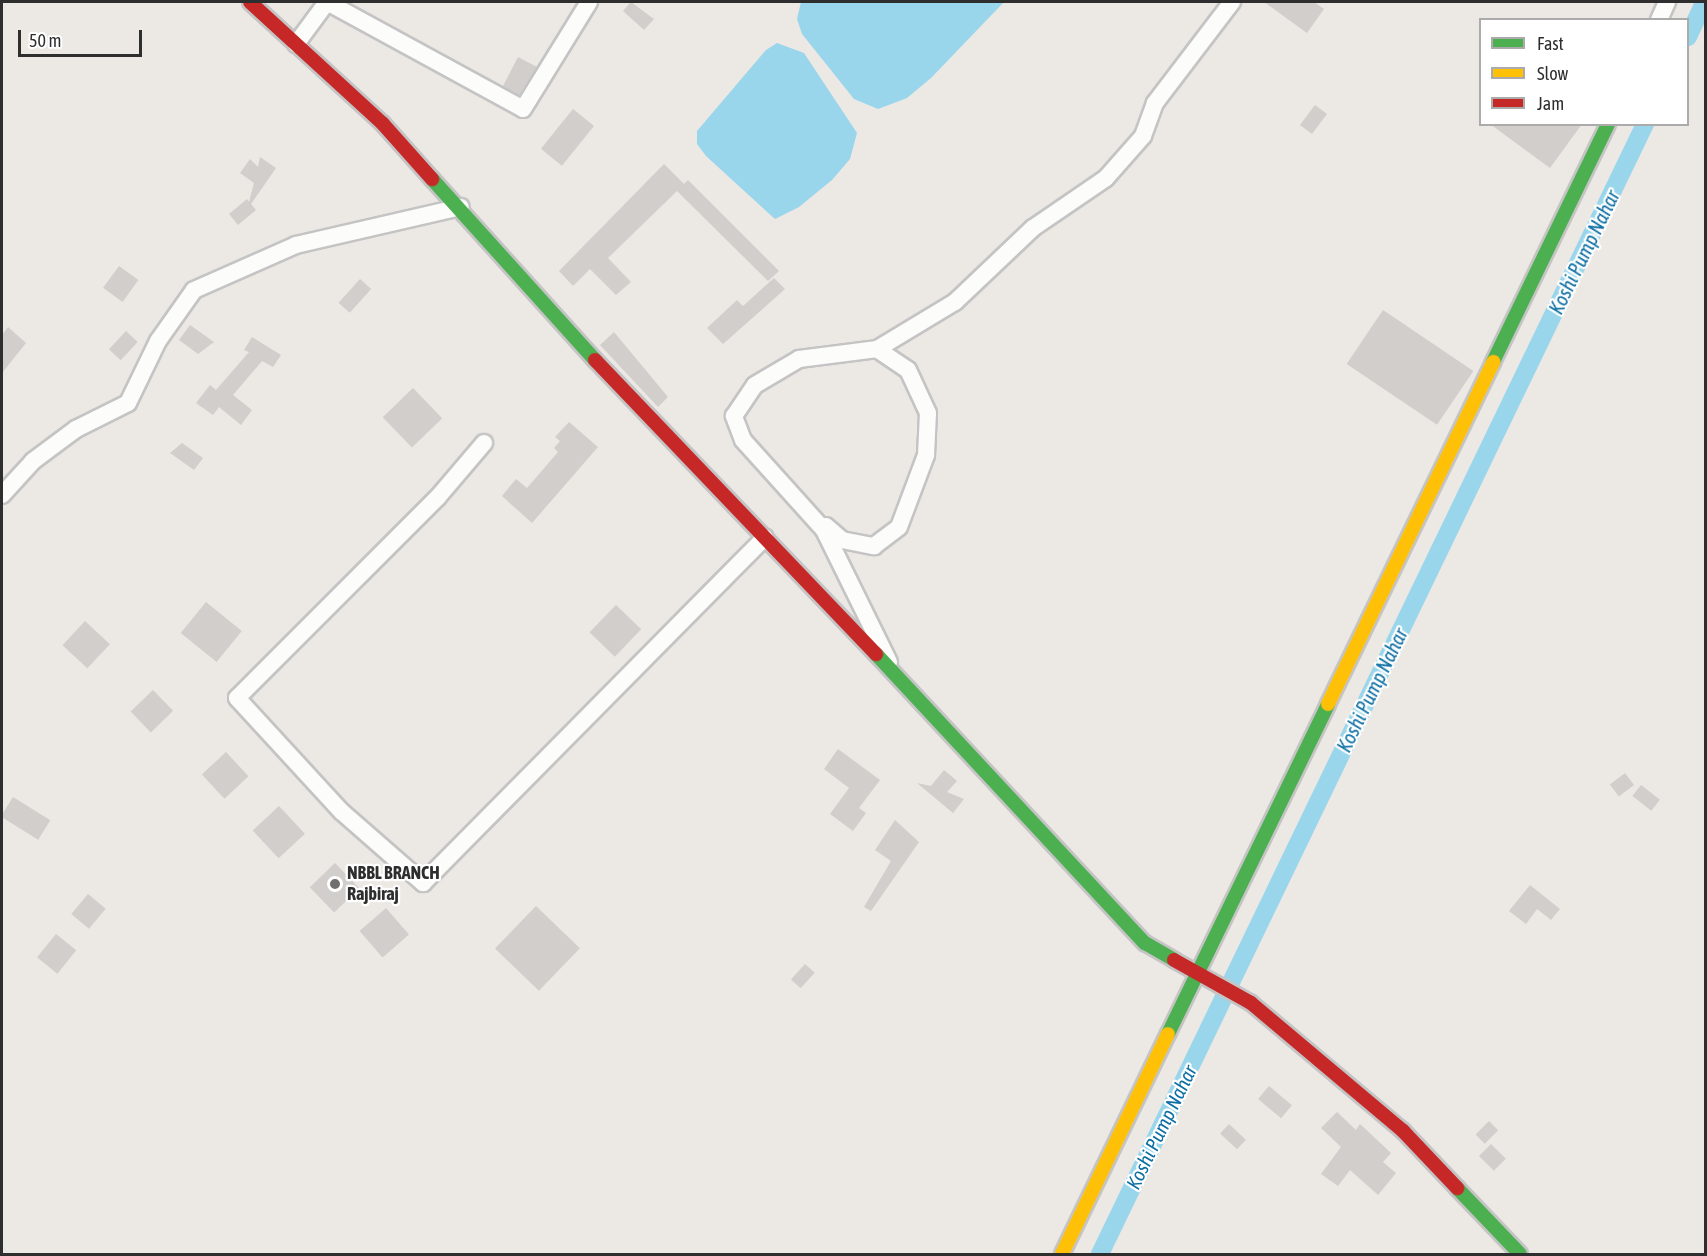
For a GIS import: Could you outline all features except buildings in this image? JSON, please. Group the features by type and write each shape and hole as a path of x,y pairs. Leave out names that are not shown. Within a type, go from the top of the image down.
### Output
{"street":[{"path":"249,2 383,124 460,207 587,352 893,671 1145,943 1198,976 1251,1003 1403,1131 1520,1254"},
{"path":"296,44 327,2 523,109 589,2"},
{"path":"893,671 824,530 782,487 743,440 734,416 755,386 799,359 877,349 955,302 1033,228 1106,178 1143,136 1155,103 1232,2"},
{"path":"1660,18 1667,2"},
{"path":"1062,1254 1607,126"},
{"path":"2,495 33,461 76,429 128,403 158,341 194,290 296,245 460,207"},
{"path":"782,487 842,540 874,546 899,527 926,455 928,413 908,369 877,349"},
{"path":"484,443 438,497 237,698 342,812 423,883 765,538"}],"water":[{"path":"801,2 1004,2 931,78 907,98 878,109 854,99 802,34 797,19"},
{"path":"777,43 804,53 857,133 850,159 832,180 799,207 775,219 706,156 697,144 697,131 766,50"}],"waterway":[{"name":"Koshi Pump Nahar","path":"1689,35 1704,2"},
{"name":"Koshi Pump Nahar","path":"1100,1254 1644,126"}],"traffic: fast":[{"path":"1493,362 1607,126"},
{"path":"432,179 595,360"},
{"path":"876,654 1145,943 1174,960"},
{"path":"1168,1034 1328,704"},
{"path":"1457,1188 1520,1254"}],"traffic: slow":[{"path":"1328,704 1493,362"},
{"path":"1062,1254 1168,1034"}],"traffic: jam":[{"path":"250,2 383,124 432,179"},
{"path":"595,360 876,654"},
{"path":"1174,960 1251,1003 1403,1131 1457,1188"}],"place":[{"name":"NBBL BRANCH Rajbiraj","path":"335,884"}]}
